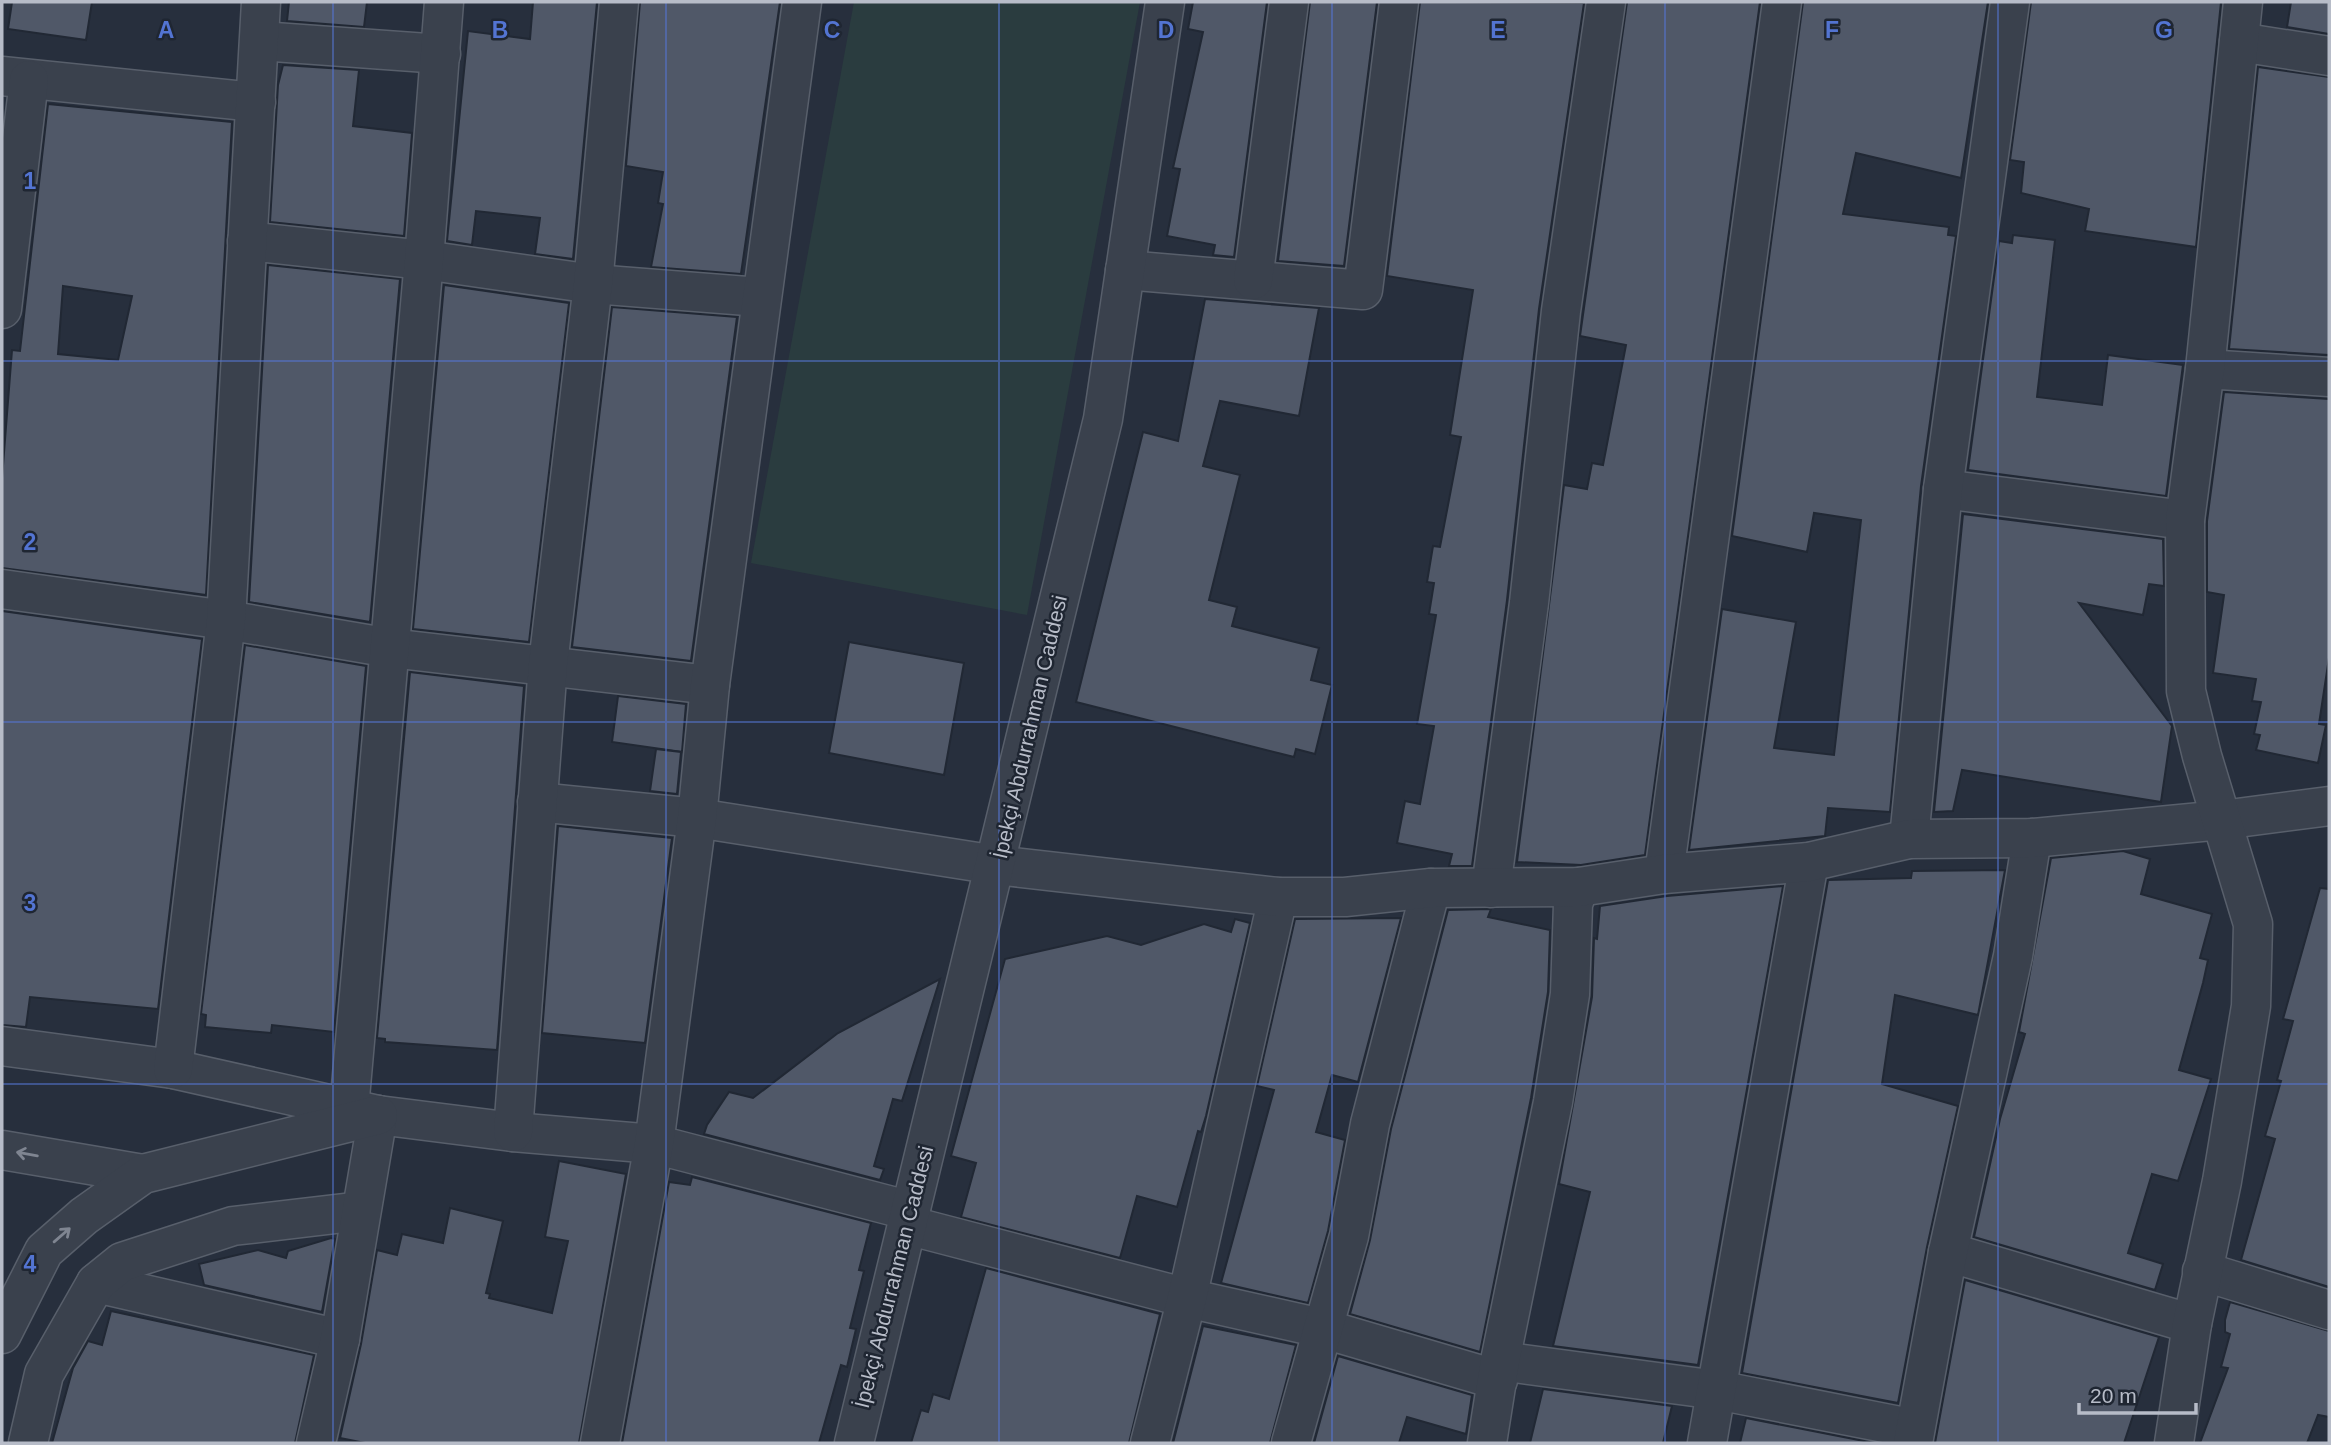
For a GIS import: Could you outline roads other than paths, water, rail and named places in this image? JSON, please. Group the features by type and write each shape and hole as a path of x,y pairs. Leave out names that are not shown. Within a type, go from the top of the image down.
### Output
{"street":[{"path":"173,1069 226,620 261,2"},
{"path":"316,1443 340,1339 361,1211 363,1112 390,648 444,2"},
{"path":"513,1132 548,664 593,284 619,2"},
{"path":"600,1443 654,1144 697,818 710,685 760,298 802,2"},
{"name":"İpekçi Abdurrahman Caddesi","path":"854,1443 1103,419 1165,2"},
{"path":"1252,280 1289,2"},
{"path":"1125,270 1363,290 1399,2"},
{"path":"1491,888 1529,603 1561,311 1606,2"},
{"path":"1664,874 1782,2"},
{"path":"1909,839 1943,489 2010,2"},
{"path":"2174,1443 2192,1324 2222,1181 2251,1006 2253,924 2202,756 2186,691 2185,520 2205,369 2244,2"},
{"path":"260,41 441,54"},
{"path":"2239,43 2329,56"},
{"path":"2,309 16,78 256,102"},
{"path":"247,241 424,260 593,284 760,298"},
{"path":"2205,369 2329,377"},
{"path":"1943,489 2185,520"},
{"path":"2,589 226,620 390,648 548,664 710,685"},
{"path":"537,802 697,818 996,865 1278,897 1345,897 1431,888 1579,887 1664,874 1809,862 1909,839 2032,838 2222,820 2329,804"},
{"path":"2,1046 173,1069 363,1112 513,1132 654,1144 1187,1298 1499,1371 1717,1390 1914,1436 1948,1252 1994,1048 2032,838"},
{"path":"1707,1443 1809,862"},
{"path":"1488,1443 1499,1371 1553,1102 1570,994 1573,904 1579,887"},
{"path":"1291,1443 1321,1328 1349,1236 1370,1124 1431,888"},
{"path":"1150,1443 1187,1298 1278,897"},
{"path":"2,1334 44,1251 84,1216 143,1174 363,1112"},
{"path":"2,1150 143,1174"},
{"path":"28,1443 44,1374 96,1283 121,1262 233,1226 361,1211"},
{"path":"1948,1252 2192,1324"},
{"path":"2202,1271 2329,1310"},
{"path":"96,1283 340,1339"}]}
